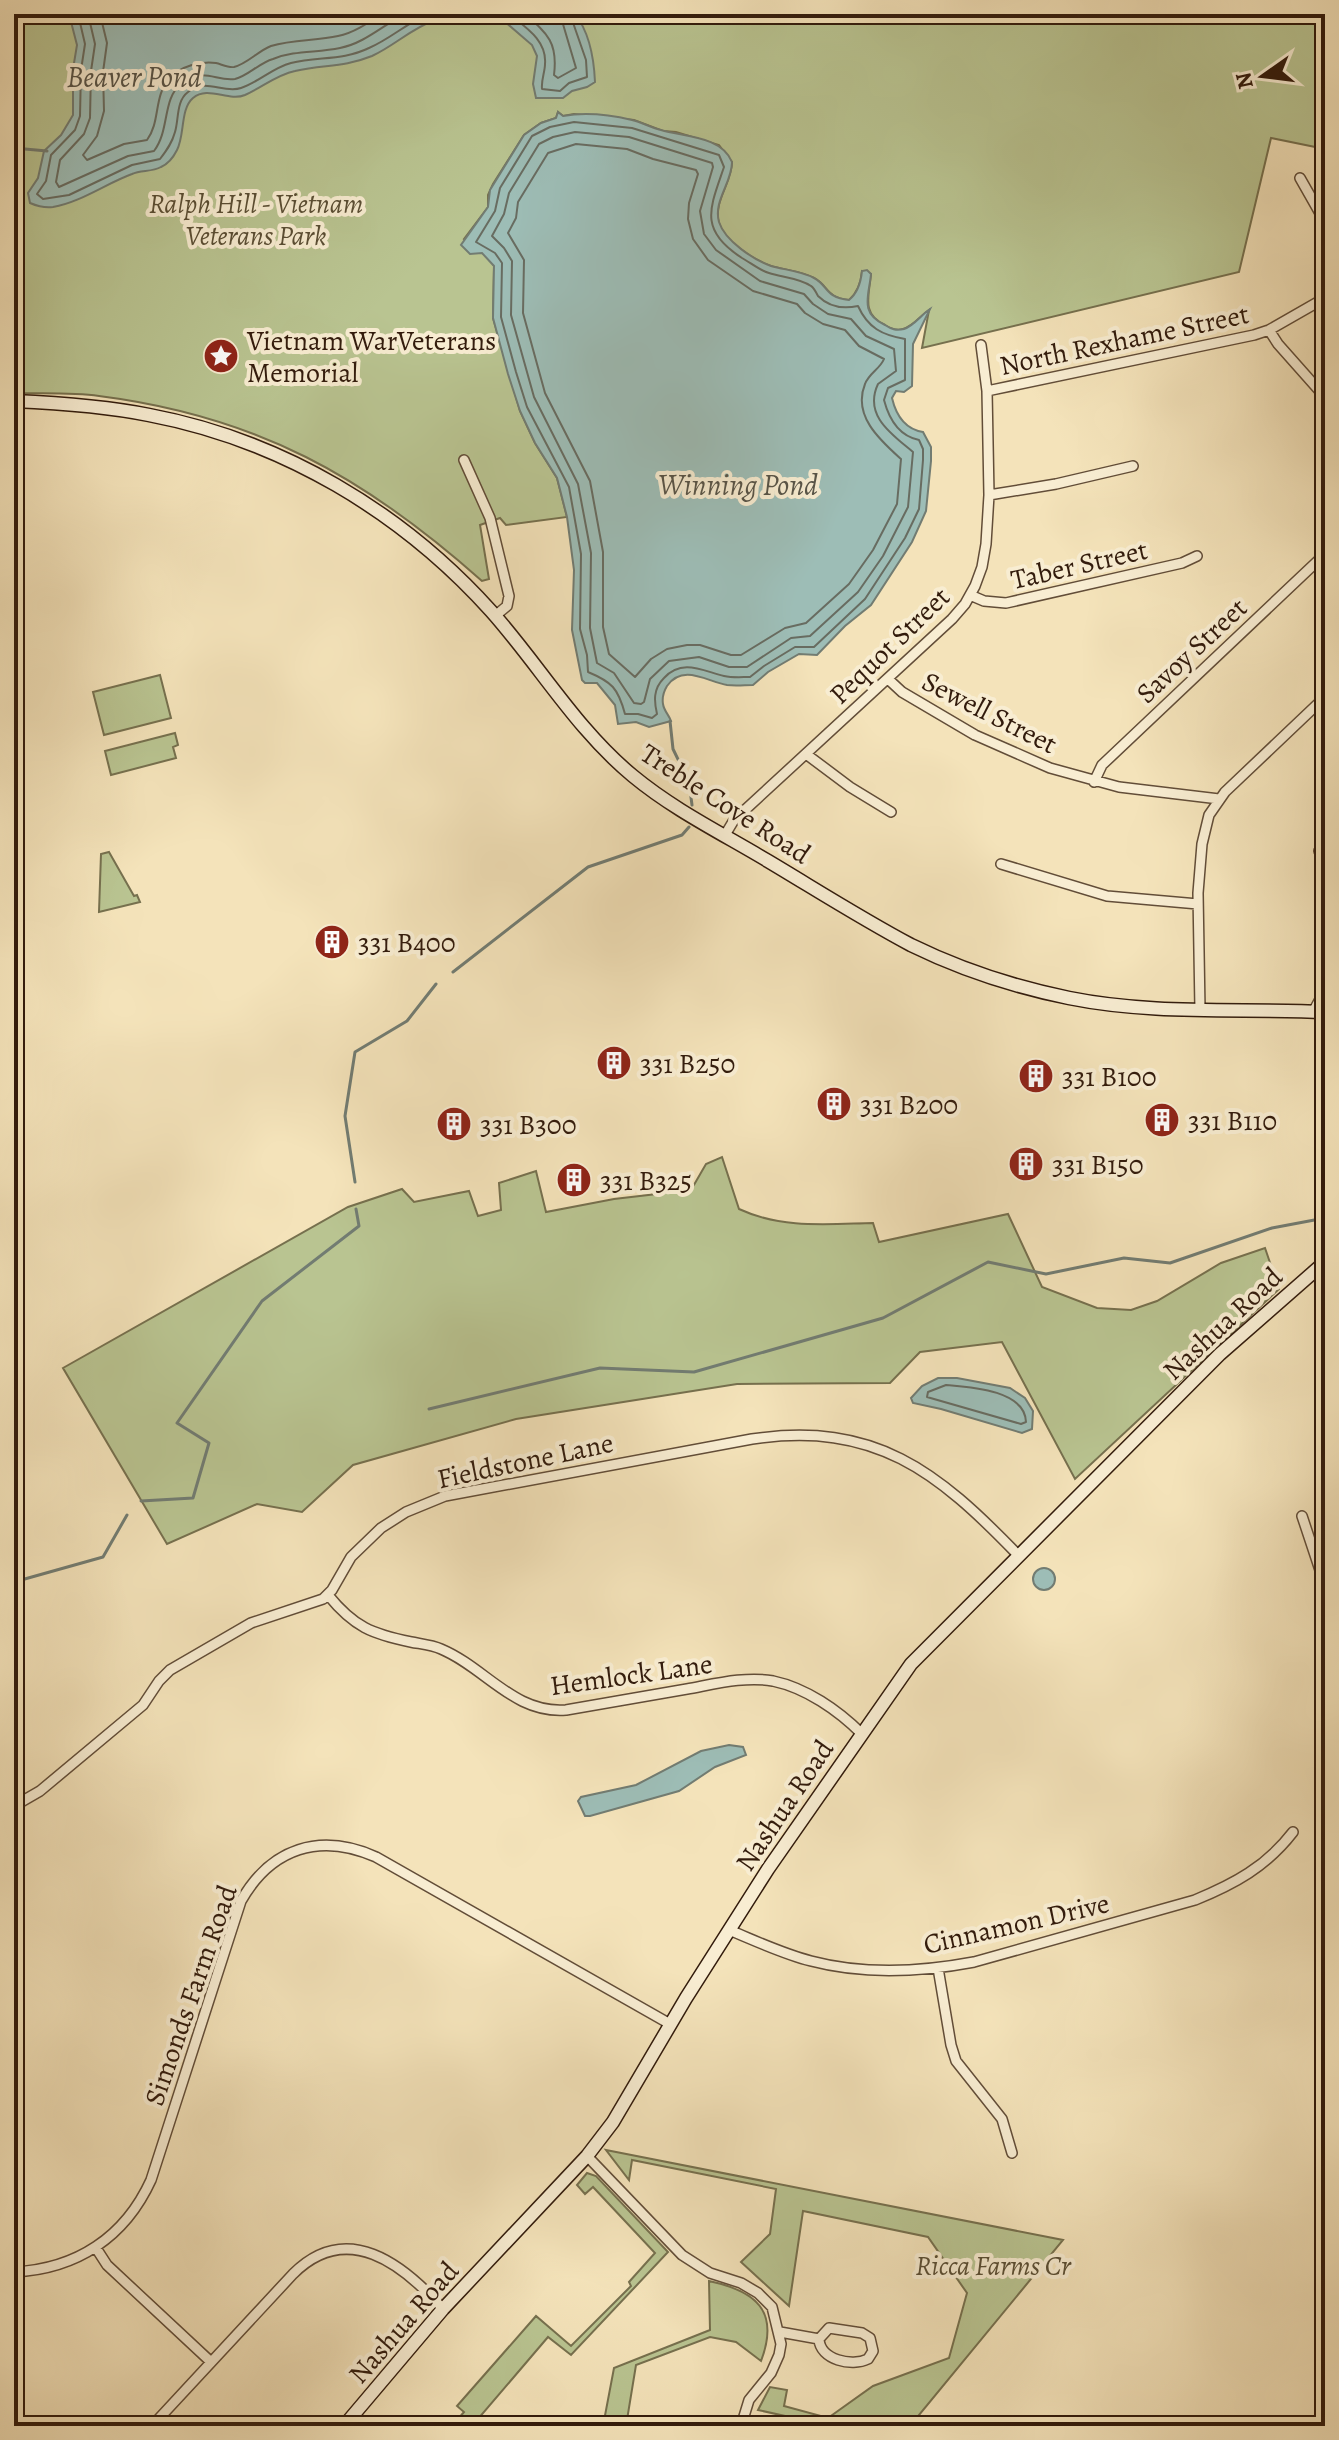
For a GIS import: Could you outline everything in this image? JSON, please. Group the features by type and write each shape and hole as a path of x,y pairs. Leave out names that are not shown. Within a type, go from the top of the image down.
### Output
{"main road":[{"name":"Treble Cove Road","path":"14,401 96,407 163,417 230,437 292,462 351,494 404,530 448,567 495,616 597,743 652,791 897,937 970,969 1068,998 1200,1010 1319,1012"},
{"name":"Nashua Road","path":"344,2426 443,2309 587,2156 613,2122 729,1930 919,1655 1229,1346 1325,1262"}],"street":[{"path":"1300,178 1325,222"},
{"name":"North Rexhame Street","path":"987,391 1269,330 1325,298"},
{"path":"1269,330 1325,397"},
{"name":"Pequot Street","path":"725,835 734,820 888,679 959,611 970,595 984,556 989,495 987,391 981,345"},
{"path":"464,460 490,518 509,596 507,606 495,616"},
{"path":"989,495 1056,484 1133,466"},
{"name":"Savoy Street","path":"1094,782 1102,765 1325,554"},
{"name":"Taber Street","path":"970,595 991,603 1006,603 1169,566 1197,556"},
{"name":"Sewell Street","path":"888,679 902,692 975,735 1030,760 1094,782 1219,799"},
{"path":"1200,1010 1198,904 1204,834 1209,815 1219,799 1325,697"},
{"path":"806,754 850,787 891,812"},
{"path":"1001,864 1107,896 1198,904"},
{"path":"1319,1012 1325,990"},
{"name":"Fieldstone Lane","path":"328,1595 351,1557 381,1528 406,1512 445,1496 491,1485 786,1435 850,1441 885,1452 917,1467 962,1499 1018,1555"},
{"path":"1302,1516 1325,1585"},
{"path":"14,1806 40,1791 143,1705 170,1670 251,1623 328,1595"},
{"name":"Hemlock Lane","path":"328,1595 351,1620 365,1629 442,1649 532,1707 550,1711 566,1710 725,1683 764,1680 805,1693 845,1718 862,1734"},
{"name":"Cinnamon Drive","path":"729,1930 815,1962 861,1969 938,1968 974,1962 1195,1900 1222,1889 1264,1864 1293,1832"},
{"name":"Simonds Farm Road","path":"14,2272 59,2265 96,2248 119,2230 131,2215 151,2180 241,1901 262,1871 291,1852 317,1845 336,1845 376,1857 670,2024"},
{"path":"938,1968 956,2061 1002,2119 1012,2153"},
{"path":"587,2156 682,2255 710,2273 741,2283 758,2293 772,2307 780,2332 779,2355 771,2373 749,2400 741,2426"},
{"path":"96,2248 107,2265 211,2362"},
{"path":"152,2426 298,2269 310,2260 331,2252 354,2250 382,2257 401,2269 443,2309"},
{"path":"834,2328 862,2333 872,2342 873,2351 864,2362 844,2360 823,2353 819,2339 825,2331 834,2328"},
{"path":"780,2332 819,2339"}],"green space":[{"name":"Ralph Hill - Vietnam Veterans Park","path":"14,14 1325,14 1325,149 1271,138 1239,272 922,348 929,310 900,330 877,321 868,304 871,274 862,271 854,294 849,300 841,299 814,278 764,263 733,243 719,223 718,207 732,162 719,145 634,120 574,114 563,116 558,112 556,118 541,123 524,135 493,184 488,195 488,207 464,239 491,259 494,266 493,318 520,411 557,478 567,517 506,525 500,518 480,525 489,579 482,581 395,511 351,482 259,436 156,405 88,395 14,393"},
{"path":"160,675 171,718 104,735 93,692"},
{"path":"175,733 178,745 173,747 176,758 111,775 105,751"},
{"path":"109,852 140,902 99,912 101,854"},
{"path":"722,1157 739,1209 788,1222 873,1223 879,1242 1008,1214 1042,1287 1097,1308 1131,1310 1157,1301 1221,1263 1265,1248 1279,1289 1075,1479 1002,1342 920,1352 890,1383 737,1384 516,1419 353,1465 302,1512 257,1504 167,1544 63,1368 348,1207 402,1189 414,1202 469,1191 478,1216 501,1210 499,1183 536,1171 546,1212 614,1199 691,1190 706,1164"},
{"name":"Ricca Farms Cr","path":"606,2150 1063,2240 910,2426 830,2426 758,2410 770,2387 787,2390 784,2406 828,2418 873,2386 949,2358 967,2293 928,2237 803,2211 789,2306 741,2262 770,2234 776,2189 632,2160 629,2180"},
{"path":"587,2173 596,2176 668,2252 571,2355 548,2337 472,2426 452,2426 464,2412 457,2406 536,2316 571,2346 631,2286 629,2282 655,2253 593,2187 585,2194 577,2185"},
{"path":"709,2281 740,2291 760,2306 768,2329 761,2361 736,2342 710,2337 636,2365 626,2426 603,2426 614,2368 710,2330"}],"water":[{"name":"Beaver Pond","path":"69,14 434,14 435,20 361,60 288,73 238,97 199,94 189,103 179,144 166,164 132,174 73,201 44,207 30,203 28,193 38,178 44,151 61,135 73,115 73,69 77,45"},
{"path":"473,14 575,14 590,46 595,82 563,98 536,98 533,84 537,56 532,45 504,21"},
{"name":"Winning Pond","path":"558,112 563,116 589,114 624,118 711,142 727,153 732,162 718,214 722,229 741,249 771,266 814,278 841,299 849,300 852,297 862,271 867,270 871,274 869,309 877,320 892,329 908,328 930,309 913,344 912,386 904,392 896,391 892,398 902,420 911,428 923,432 931,447 926,511 912,542 871,605 817,655 799,654 753,685 727,685 688,675 673,679 663,699 664,709 671,721 649,727 636,722 618,724 615,705 597,683 582,680 572,630 574,570 567,517 557,478 535,443 508,374 493,318 494,266 482,253 470,254 461,245 488,207 490,190 524,135 541,123 556,118"},
{"path":"938,1378 957,1378 1010,1388 1025,1398 1033,1411 1032,1429 1022,1433 913,1403 911,1398 922,1386"},
{"path":"1044,1568 1055,1579 1044,1590 1033,1579"},
{"path":"729,1745 743,1747 746,1755 715,1767 679,1791 590,1816 585,1816 578,1801 581,1797 636,1785 701,1751"}],"waterway":[{"path":"14,148 47,151"},
{"path":"670,721 673,749 689,782 692,805"},
{"path":"453,972 588,867 682,835 689,827"},
{"path":"355,1182 345,1116 355,1052 407,1021 436,984"},
{"path":"141,1501 193,1498 209,1443 177,1423 262,1301 359,1226 356,1209"},
{"path":"429,1409 600,1368 694,1372 883,1318 988,1262 1046,1274 1124,1258 1170,1263 1272,1228 1325,1218"},
{"path":"14,1582 103,1557 127,1515"}],"place":[{"name":"Vietnam WarVeterans Memorial","path":"221,356"},
{"name":"331 B400","path":"332,942"},
{"name":"331 B250","path":"614,1063"},
{"name":"331 B100","path":"1036,1076"},
{"name":"331 B200","path":"834,1104"},
{"name":"331 B110","path":"1162,1120"},
{"name":"331 B300","path":"454,1124"},
{"name":"331 B150","path":"1026,1164"},
{"name":"331 B325","path":"574,1180"}]}
